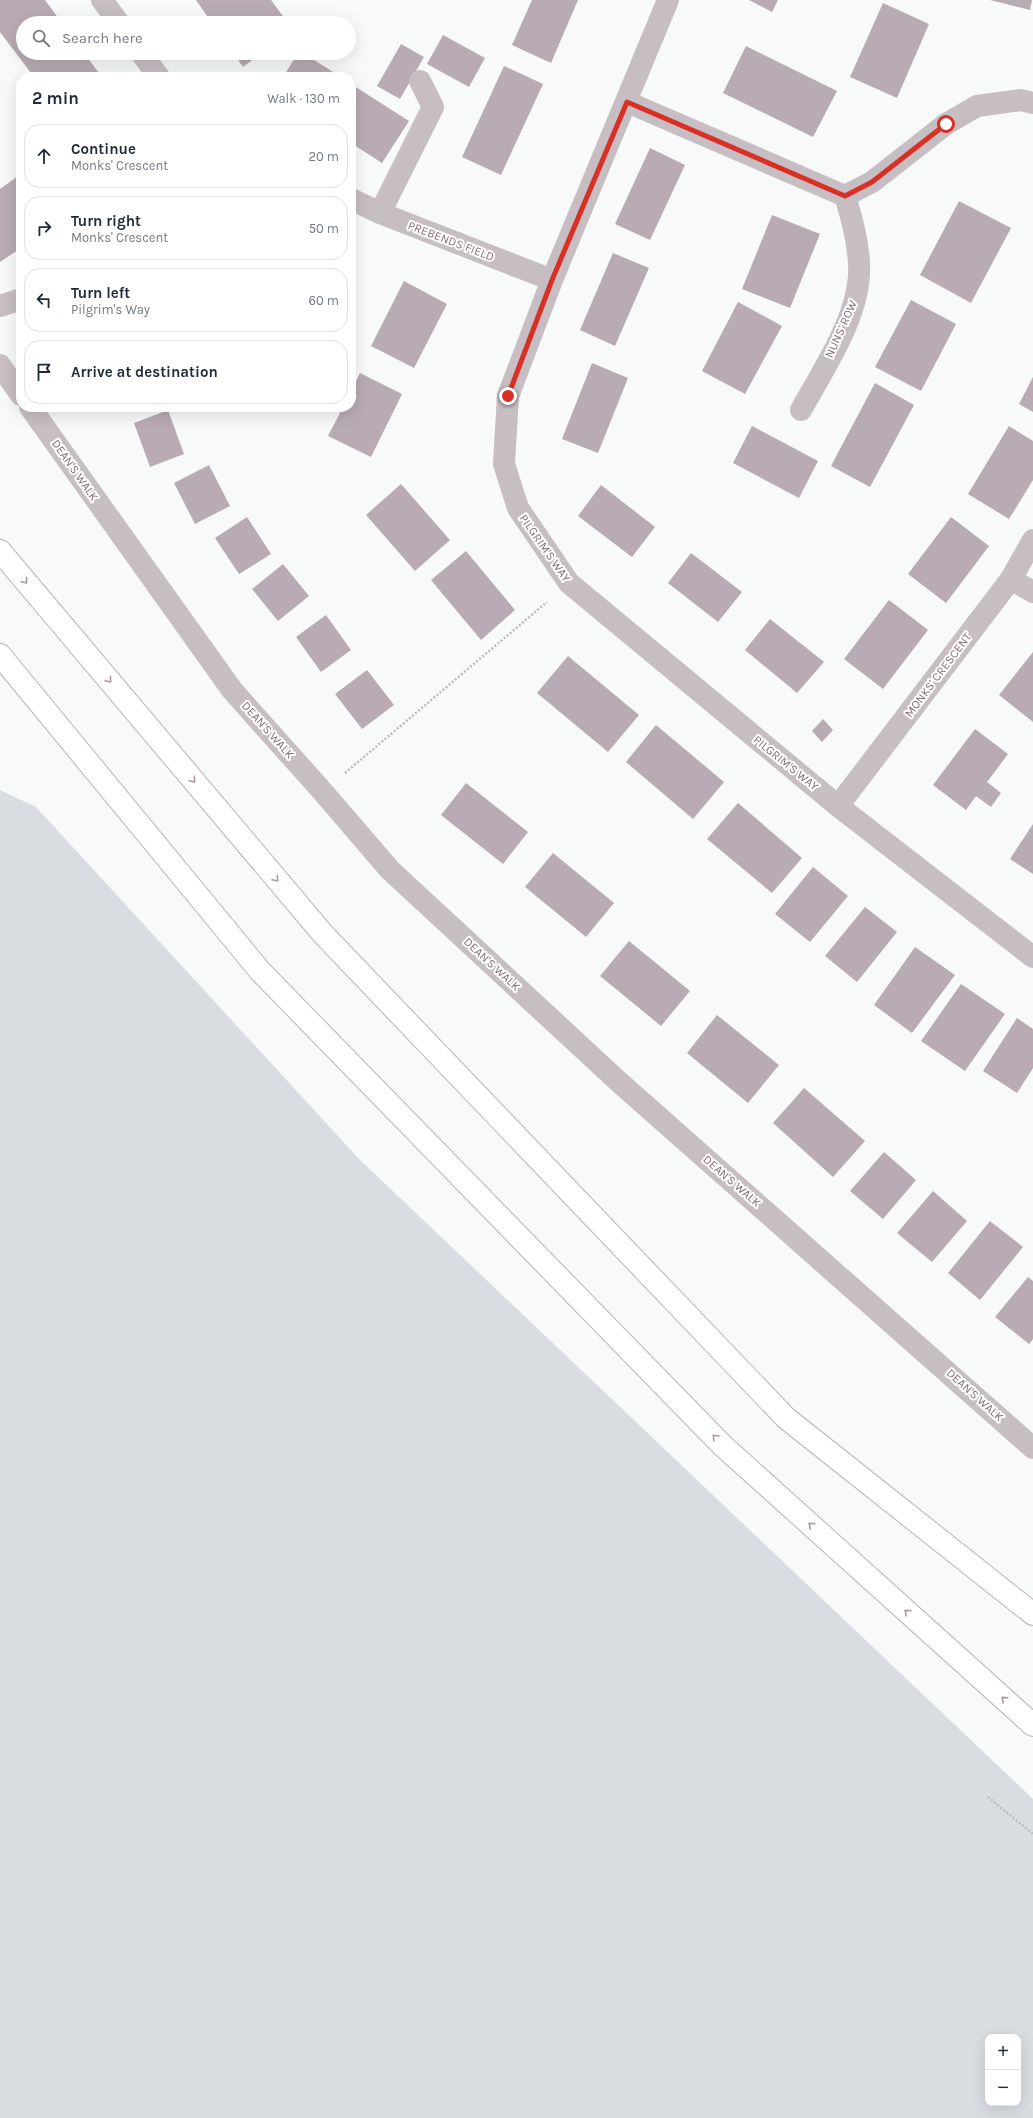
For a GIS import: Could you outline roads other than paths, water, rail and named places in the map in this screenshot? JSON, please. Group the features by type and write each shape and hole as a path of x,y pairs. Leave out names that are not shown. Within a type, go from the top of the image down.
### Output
{"highway":[{"path":"0,551 323,934 786,1418 1033,1614"},
{"path":"0,655 260,971 722,1445 1033,1725"}],"street":[{"path":"102,0 114,16"},
{"name":"PILGRIM'S WAY","path":"668,0 552,280 508,396 504,464 518,508 569,583 838,806 1033,956"},
{"path":"146,60 155,72"},
{"path":"380,213 433,107 420,81"},
{"path":"627,102 845,196 872,182 946,124 977,106 1021,100 1033,104"},
{"name":"NUNS' ROW","path":"802,410 842,334 856,299 860,265 855,228 845,196"},
{"name":"PREBENDS FIELD","path":"356,201 380,213 552,280"},
{"path":"0,306 16,301"},
{"path":"0,365 16,387"},
{"name":"DEAN'S WALK","path":"34,412 232,690 390,870 613,1076 1033,1448"},
{"name":"MONKS' CRESCENT","path":"838,806 1011,579 1033,540"},
{"path":"1011,579 1033,592"}]}
